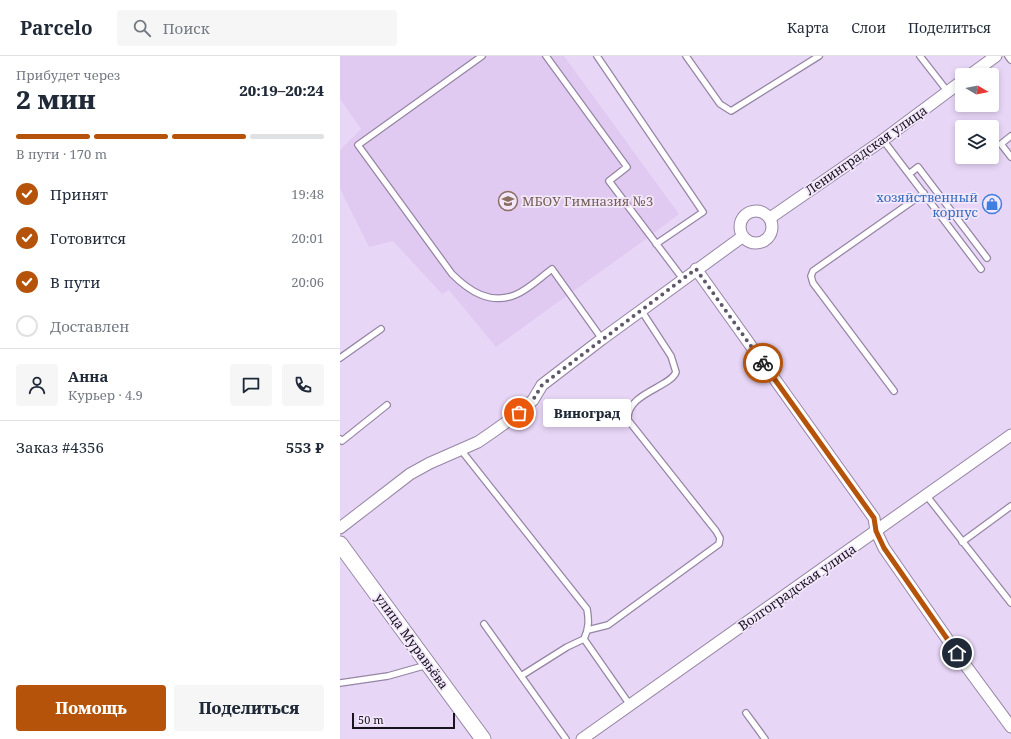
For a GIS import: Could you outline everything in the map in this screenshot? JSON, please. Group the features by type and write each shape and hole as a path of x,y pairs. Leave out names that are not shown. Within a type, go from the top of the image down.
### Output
{"street":[{"path":"980,68 996,56"},
{"name":"Ленинградская улица","path":"770,218 883,140 955,86"},
{"path":"761,211 770,218 772,231 765,241 753,243 742,237 740,226 744,215 749,212 761,211"},
{"path":"340,528 410,474 430,463 478,442 519,413 533,400 542,385 696,269 742,237"},
{"path":"696,269 874,518 876,531 888,555 1011,728"},
{"name":"Волгоградская улица","path":"582,739 1011,435"},
{"name":"улица Муравьёва","path":"340,544 483,739"}],"lane":[{"path":"482,56 358,145 452,274 466,288 483,296 502,299 516,295 552,269 602,339"},
{"path":"546,56 627,167 609,181 683,279"},
{"path":"597,56 703,212 656,244"},
{"path":"686,56 720,104 731,111 819,56"},
{"path":"920,56 948,92"},
{"path":"1008,56 1011,60"},
{"path":"1011,136 1001,144 1011,157"},
{"path":"883,140 981,269"},
{"path":"909,174 918,167 987,258"},
{"path":"894,391 813,283 811,276 813,271 924,193"},
{"path":"588,630 608,625 627,613 719,544 720,538 628,420 628,414 636,402 671,378 676,372 671,356 641,310"},
{"path":"340,358 381,329"},
{"path":"340,439 342,441 387,405"},
{"path":"461,450 587,609 589,620 588,630 584,639 567,647 521,676"},
{"path":"926,496 1011,603"},
{"path":"962,542 1011,506"},
{"path":"484,624 566,739"},
{"path":"584,639 630,705"},
{"path":"340,683 388,676 429,664"},
{"path":"746,713 765,739"}],"shaded area":[{"name":"МБОУ Гимназия №3","path":"340,56 564,56 679,214 496,347 449,290 442,294 393,241 369,247 340,189 340,150 361,129 340,99"}],"way so far":[{"path":"519,413 533,400 542,385 696,269 763,363"}],"place":[{"name":"МБОУ Гимназия №3","path":"508,201"},
{"name":"хозяйственный корпус","path":"992,204"},
{"name":"Виноград","path":"519,413"}],"route":[{"path":"763,363 874,518 876,531 884,548 957,653"}]}
